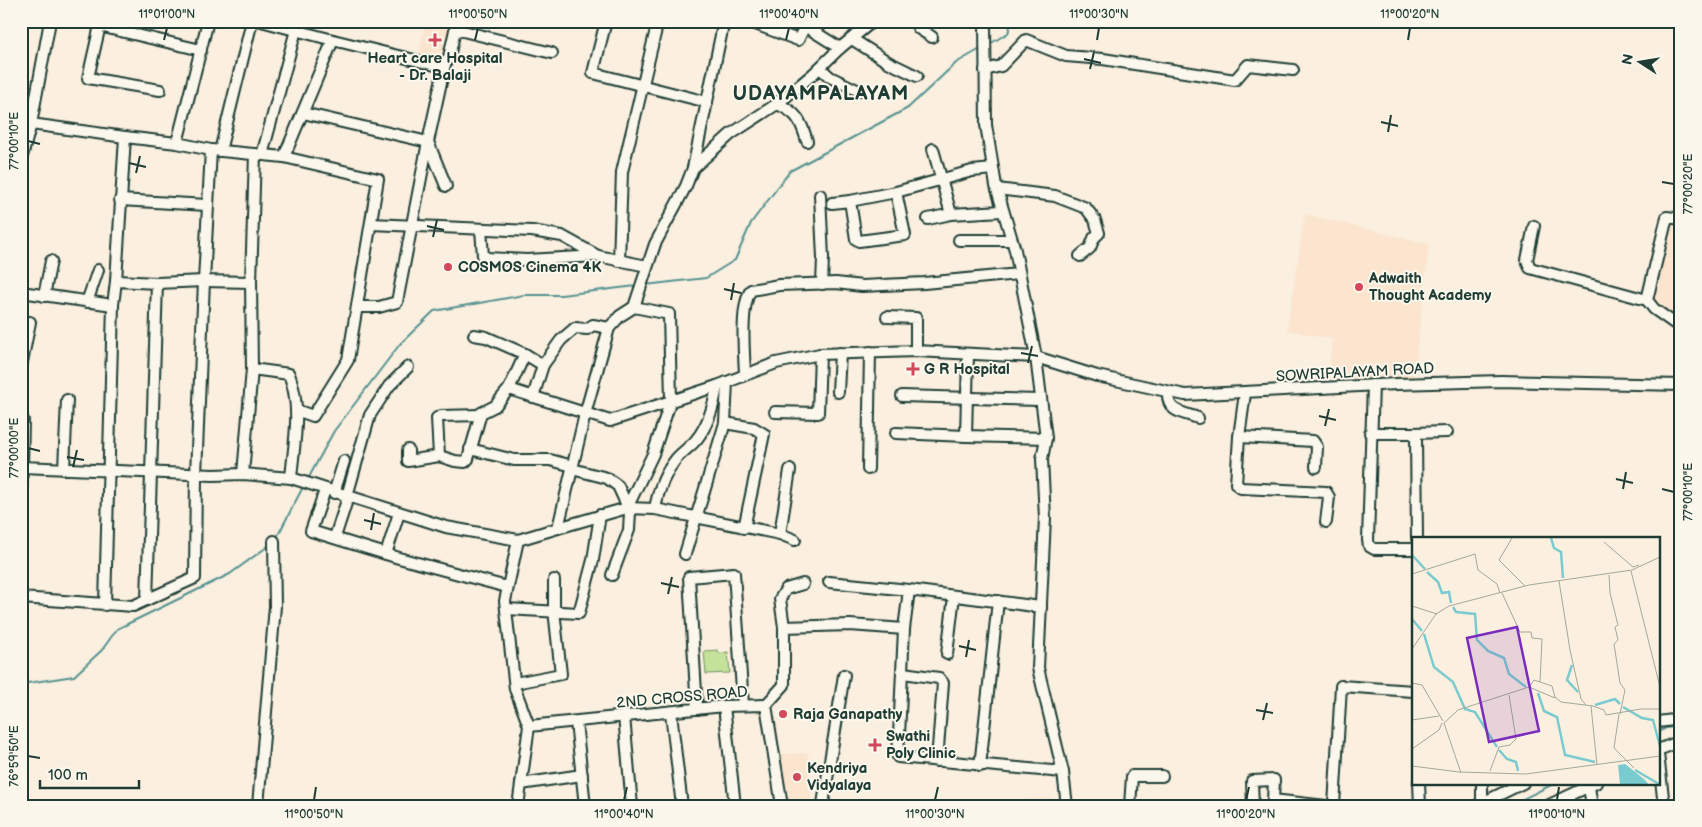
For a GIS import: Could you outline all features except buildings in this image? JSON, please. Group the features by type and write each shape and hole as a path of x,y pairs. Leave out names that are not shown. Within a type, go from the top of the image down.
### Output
{"street":[{"path":"21,160 31,124 50,21"},
{"path":"177,143 208,21"},
{"path":"21,598 133,606 195,578 196,474 207,205 216,150 252,21"},
{"path":"261,21 439,66 445,64"},
{"path":"606,21 594,73 707,102"},
{"path":"619,261 622,172 658,21"},
{"path":"558,528 585,414 609,328 620,316 634,307 655,244 686,186 692,168 724,21"},
{"path":"747,21 798,40 806,24 840,48"},
{"path":"692,168 731,134 777,104 820,68 840,48 874,21"},
{"path":"923,21 918,28 932,37"},
{"path":"985,21 986,125 997,189 1019,274 1036,357 1046,438 1042,460 1045,518 1038,668 1063,772 1067,806"},
{"path":"160,90 88,78 100,24 201,50"},
{"path":"357,307 379,307 397,302 428,142 445,64 449,57 456,25 552,53"},
{"path":"243,474 252,369 250,282 258,154 296,30"},
{"path":"852,38 888,62 917,76"},
{"path":"284,157 333,40"},
{"path":"985,70 1000,66 1026,40 1066,56 1102,59 1235,80 1248,65 1293,70"},
{"path":"820,68 830,77 858,91"},
{"path":"777,104 791,110 800,119 807,141"},
{"path":"302,112 428,142"},
{"path":"31,124 177,143 216,150 284,157 378,179 348,360 313,416 296,410"},
{"path":"104,605 113,305 125,137"},
{"path":"428,142 446,186"},
{"path":"933,149 952,214"},
{"path":"832,203 896,192 972,171 994,169"},
{"path":"997,189 1055,196 1086,208 1095,220 1099,234 1094,238 1090,248 1080,256"},
{"path":"850,201 854,233 859,241 905,235 896,192"},
{"path":"820,195 823,242 822,284"},
{"path":"120,200 207,205"},
{"path":"928,219 952,214 1002,211"},
{"path":"1647,300 1668,217 1681,219"},
{"path":"371,224 532,231 562,236 598,256 647,266"},
{"path":"1534,226 1527,260 1530,268 1647,300 1654,309 1681,328"},
{"path":"481,229 484,256 488,258 535,260 598,256"},
{"path":"959,240 1011,240"},
{"path":"44,296 50,261"},
{"path":"87,302 98,270"},
{"path":"745,373 745,318 748,294 751,290 779,285 822,284 862,286 924,283 1019,274"},
{"path":"116,281 157,283 250,282"},
{"path":"147,600 157,283"},
{"path":"21,292 113,305"},
{"path":"627,508 656,445 671,400 669,314 634,307"},
{"path":"887,317 916,318 916,351"},
{"path":"22,370 30,322"},
{"path":"533,397 543,365 561,340 575,328 587,328 593,325 609,328"},
{"path":"474,335 492,339 525,354 543,365"},
{"name":"SOWRIPALAYAM ROAD","path":"509,389 610,421 717,386 745,373 776,363 820,354 916,351 1036,357 1096,376 1185,395 1372,385 1501,381 1681,385"},
{"path":"868,469 870,352"},
{"path":"838,392 840,353"},
{"path":"439,456 437,418 440,416 480,415 495,406 509,389 525,354"},
{"path":"775,412 818,413 820,354"},
{"path":"966,436 968,355"},
{"path":"336,537 370,416 388,386 408,367"},
{"path":"252,369 289,374 295,389 294,480"},
{"path":"685,554 725,424 727,382"},
{"path":"1372,385 1368,540 1370,546 1382,550 1412,550"},
{"path":"655,509 657,494 667,473 676,459 696,440 709,420 717,386"},
{"path":"1168,392 1168,402 1173,409 1198,418"},
{"path":"1246,393 1239,437 1236,484 1241,488 1326,492 1329,497 1326,522"},
{"path":"902,396 1040,400"},
{"path":"64,468 67,400"},
{"path":"408,450 408,461 439,456 465,462 480,415"},
{"path":"21,420 24,420 21,493"},
{"path":"725,424 754,428 764,434 744,528"},
{"path":"1370,433 1447,432"},
{"path":"1412,433 1416,437 1417,444 1417,537"},
{"path":"896,434 1046,438"},
{"path":"1239,437 1313,441 1317,447 1316,467"},
{"path":"470,449 514,460 550,460 608,478 618,486 630,512 629,530 612,574"},
{"path":"344,461 311,531 336,537 386,554 507,587"},
{"path":"22,467 243,474 294,480 446,527 518,540 627,508 655,509 780,534 795,540"},
{"path":"780,534 790,470"},
{"path":"386,554 399,514"},
{"path":"506,609 554,610 579,613 593,560 600,516"},
{"path":"518,540 507,587 506,609 515,683 529,726 518,806"},
{"path":"258,806 275,606 274,541"},
{"path":"697,709 689,577 726,573 734,573 743,705"},
{"path":"515,683 561,674 554,610 554,580"},
{"path":"830,582 1041,607"},
{"path":"766,705 784,685 784,627 780,599 786,588 802,584"},
{"path":"909,590 904,629 898,757 980,766 1063,772"},
{"path":"947,654 954,596"},
{"path":"980,766 998,601"},
{"path":"784,627 842,625 904,629"},
{"path":"903,673 939,678 943,683 937,761"},
{"path":"823,804 844,675"},
{"path":"1334,806 1341,686 1412,691"},
{"name":"2ND CROSS ROAD","path":"529,726 671,713 724,706 766,705 782,806"},
{"path":"724,706 735,806"},
{"path":"671,713 682,806"},
{"path":"624,716 632,806"},
{"path":"1660,722 1681,719"},
{"path":"576,722 585,806"},
{"path":"1660,751 1681,741"},
{"path":"1660,770 1664,806"},
{"path":"521,784 582,775"},
{"path":"1130,806 1132,776 1162,776"},
{"path":"1253,806 1252,781 1274,780 1273,800 1326,806"},
{"path":"1419,784 1420,806"},
{"path":"1479,804 1482,784"},
{"path":"1479,804 1521,784"},
{"path":"1547,806 1593,785 1592,806"}],"shaded area":[{"name":"Heart care Hospital - Dr. Balaji","path":"426,21 451,25 444,61 418,55"},
{"name":"Adwaith Thought Academy","path":"1305,214 1429,244 1414,379 1332,383 1329,370 1332,339 1287,330"},
{"path":"1672,218 1681,219 1681,322 1653,300"},
{"name":"Kendriya Vidyalaya","path":"808,753 811,801 788,803 781,754"},
{"path":"1053,798 1054,806 884,806"}],"green space":[{"path":"718,650 718,653 728,652 730,673 706,674 704,651"}],"waterway":[{"path":"988,45 1008,33 1012,21"},
{"path":"645,285 706,278 735,260 751,223 790,171 908,108 956,63 982,48"},
{"path":"308,479 334,431 400,344 434,311 524,295 561,295 636,286"},
{"path":"276,539 304,485"},
{"path":"21,684 74,676 102,650 117,629 230,574 271,544"},
{"path":"1660,731 1666,728 1681,726"},
{"path":"1509,806 1553,784"}],"place":[{"name":"Heart care Hospital - Dr. Balaji","path":"435,40"},
{"name":"COSMOS Cinema 4K","path":"448,267"},
{"name":"Adwaith Thought Academy","path":"1359,287"},
{"name":"G R Hospital","path":"913,369"},
{"name":"Raja Ganapathy","path":"783,714"},
{"name":"Swathi Poly Clinic","path":"875,745"},
{"name":"Kendriya Vidyalaya","path":"797,777"}],"district":[{"name":"UDAYAMPALAYAM","path":"821,93"}]}
